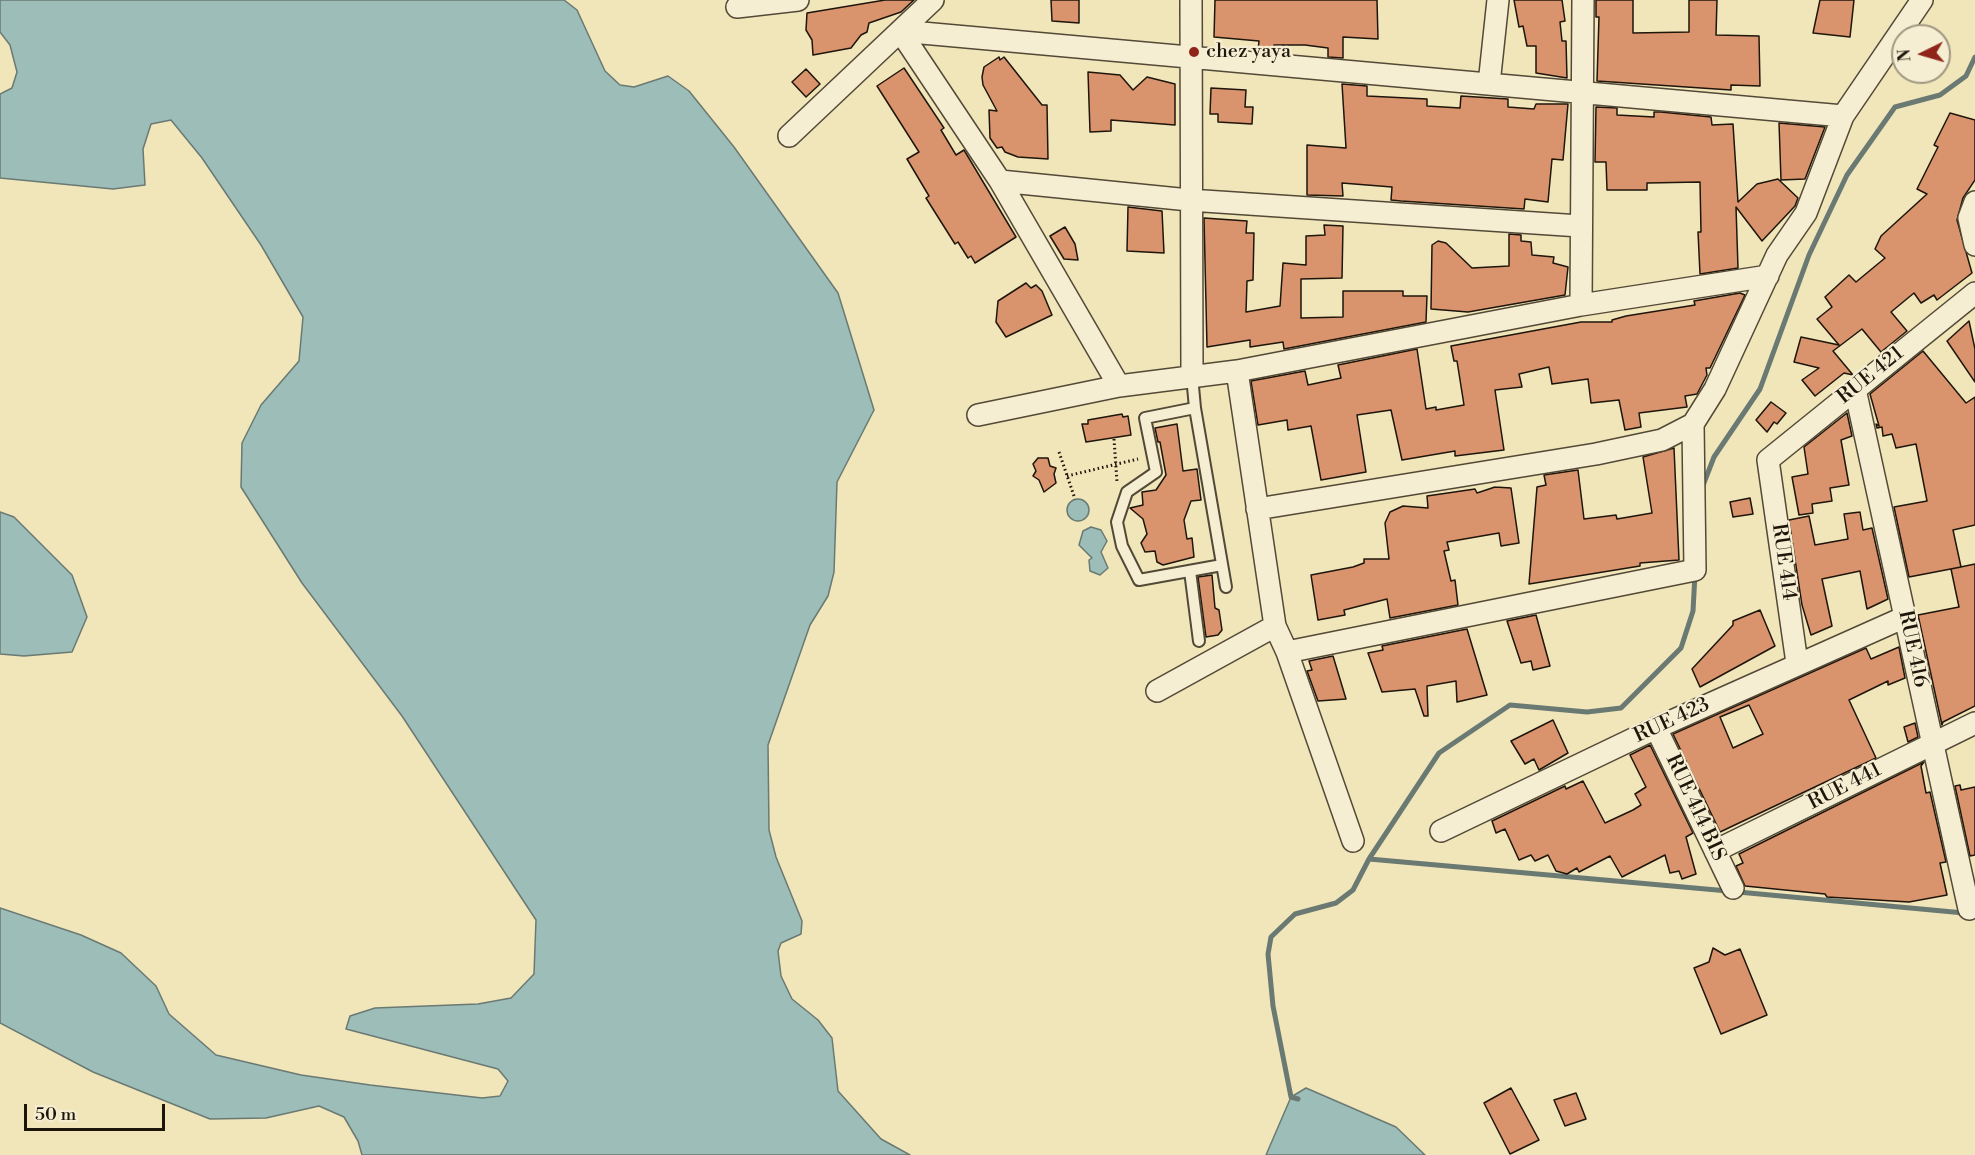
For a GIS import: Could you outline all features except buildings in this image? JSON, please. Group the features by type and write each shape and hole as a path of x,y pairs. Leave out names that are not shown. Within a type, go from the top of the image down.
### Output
{"street":[{"path":"737,7 798,0"},
{"path":"789,136 933,0"},
{"path":"1191,0 1189,200 1192,376"},
{"path":"1488,84 1498,0"},
{"path":"1581,305 1583,0"},
{"path":"1257,509 1607,451 1662,440 1693,424 1715,389 1777,255 1806,213 1844,116 1922,0"},
{"path":"900,31 1844,116"},
{"path":"900,31 1000,181 1119,386"},
{"path":"1000,181 1189,200 1580,226"},
{"path":"1972,210 1975,245"},
{"path":"978,415 1119,386 1237,371 1581,305 1768,276"},
{"name":"RUE 421","path":"1768,460 1975,292"},
{"path":"1237,371 1275,626 1287,652 1353,842"},
{"name":"RUE 416","path":"1855,389 1969,909"},
{"path":"1287,652 1695,570 1693,424"},
{"name":"RUE 414","path":"1768,460 1797,663"},
{"name":"RUE 423","path":"1441,831 1656,728 1797,663 1905,617"},
{"path":"1157,691 1275,626"},
{"name":"RUE 441","path":"1715,851 1975,723"},
{"name":"RUE 414 BIS","path":"1656,728 1733,888"}],"lane":[{"path":"1192,376 1195,408 1226,587"},
{"path":"1195,408 1145,418 1156,472 1126,492 1117,522 1122,546 1139,580 1222,565"},
{"path":"1190,571 1200,641"}],"path":[{"path":"1114,439 1117,482 1126,492"},
{"path":"1059,452 1075,499"},
{"path":"1067,476 1153,456"}],"water":[{"path":"0,0 564,0 577,10 605,71 620,85 634,87 668,76 689,91 734,147 838,293 874,410 837,482 834,572 828,596 810,625 768,745 769,830 776,857 802,921 801,934 781,943 778,951 781,976 792,999 818,1020 832,1038 838,1091 881,1139 910,1155 362,1155 358,1141 344,1117 319,1106 266,1118 210,1119 93,1072 0,1023 0,908 81,935 121,953 156,986 169,1014 216,1055 301,1075 370,1085 482,1098 500,1096 508,1081 498,1069 346,1029 350,1016 375,1008 478,1004 511,998 534,974 536,920 402,716 302,583 241,487 242,443 261,405 299,361 303,317 261,245 202,158 171,120 151,124 143,149 145,185 113,189 0,178 0,94 12,88 17,72 10,45 0,32"},
{"path":"1078,499 1088,506 1089,510 1082,520 1078,521 1068,514 1067,510 1074,500"},
{"path":"0,512 14,517 72,575 87,617 72,652 24,656 0,654"},
{"path":"1091,527 1101,530 1107,541 1101,552 1108,568 1100,575 1090,571 1089,560 1092,558 1079,545 1083,531"},
{"path":"1306,1088 1396,1127 1425,1155 1266,1155 1291,1097"}],"waterway":[{"path":"1702,488 1714,457 1760,389 1809,255 1847,175 1895,107 1940,95 1966,76 1975,57"},
{"path":"1298,1099 1291,1097 1273,1006 1268,954 1271,937 1295,914 1336,903 1353,890 1369,859 1439,753 1510,705 1587,712 1621,708 1681,648 1693,611 1695,574"},
{"path":"1369,859 1728,891"},
{"path":"1738,892 1964,913"}],"place":[{"name":"chez yaya","path":"1194,52"}]}
